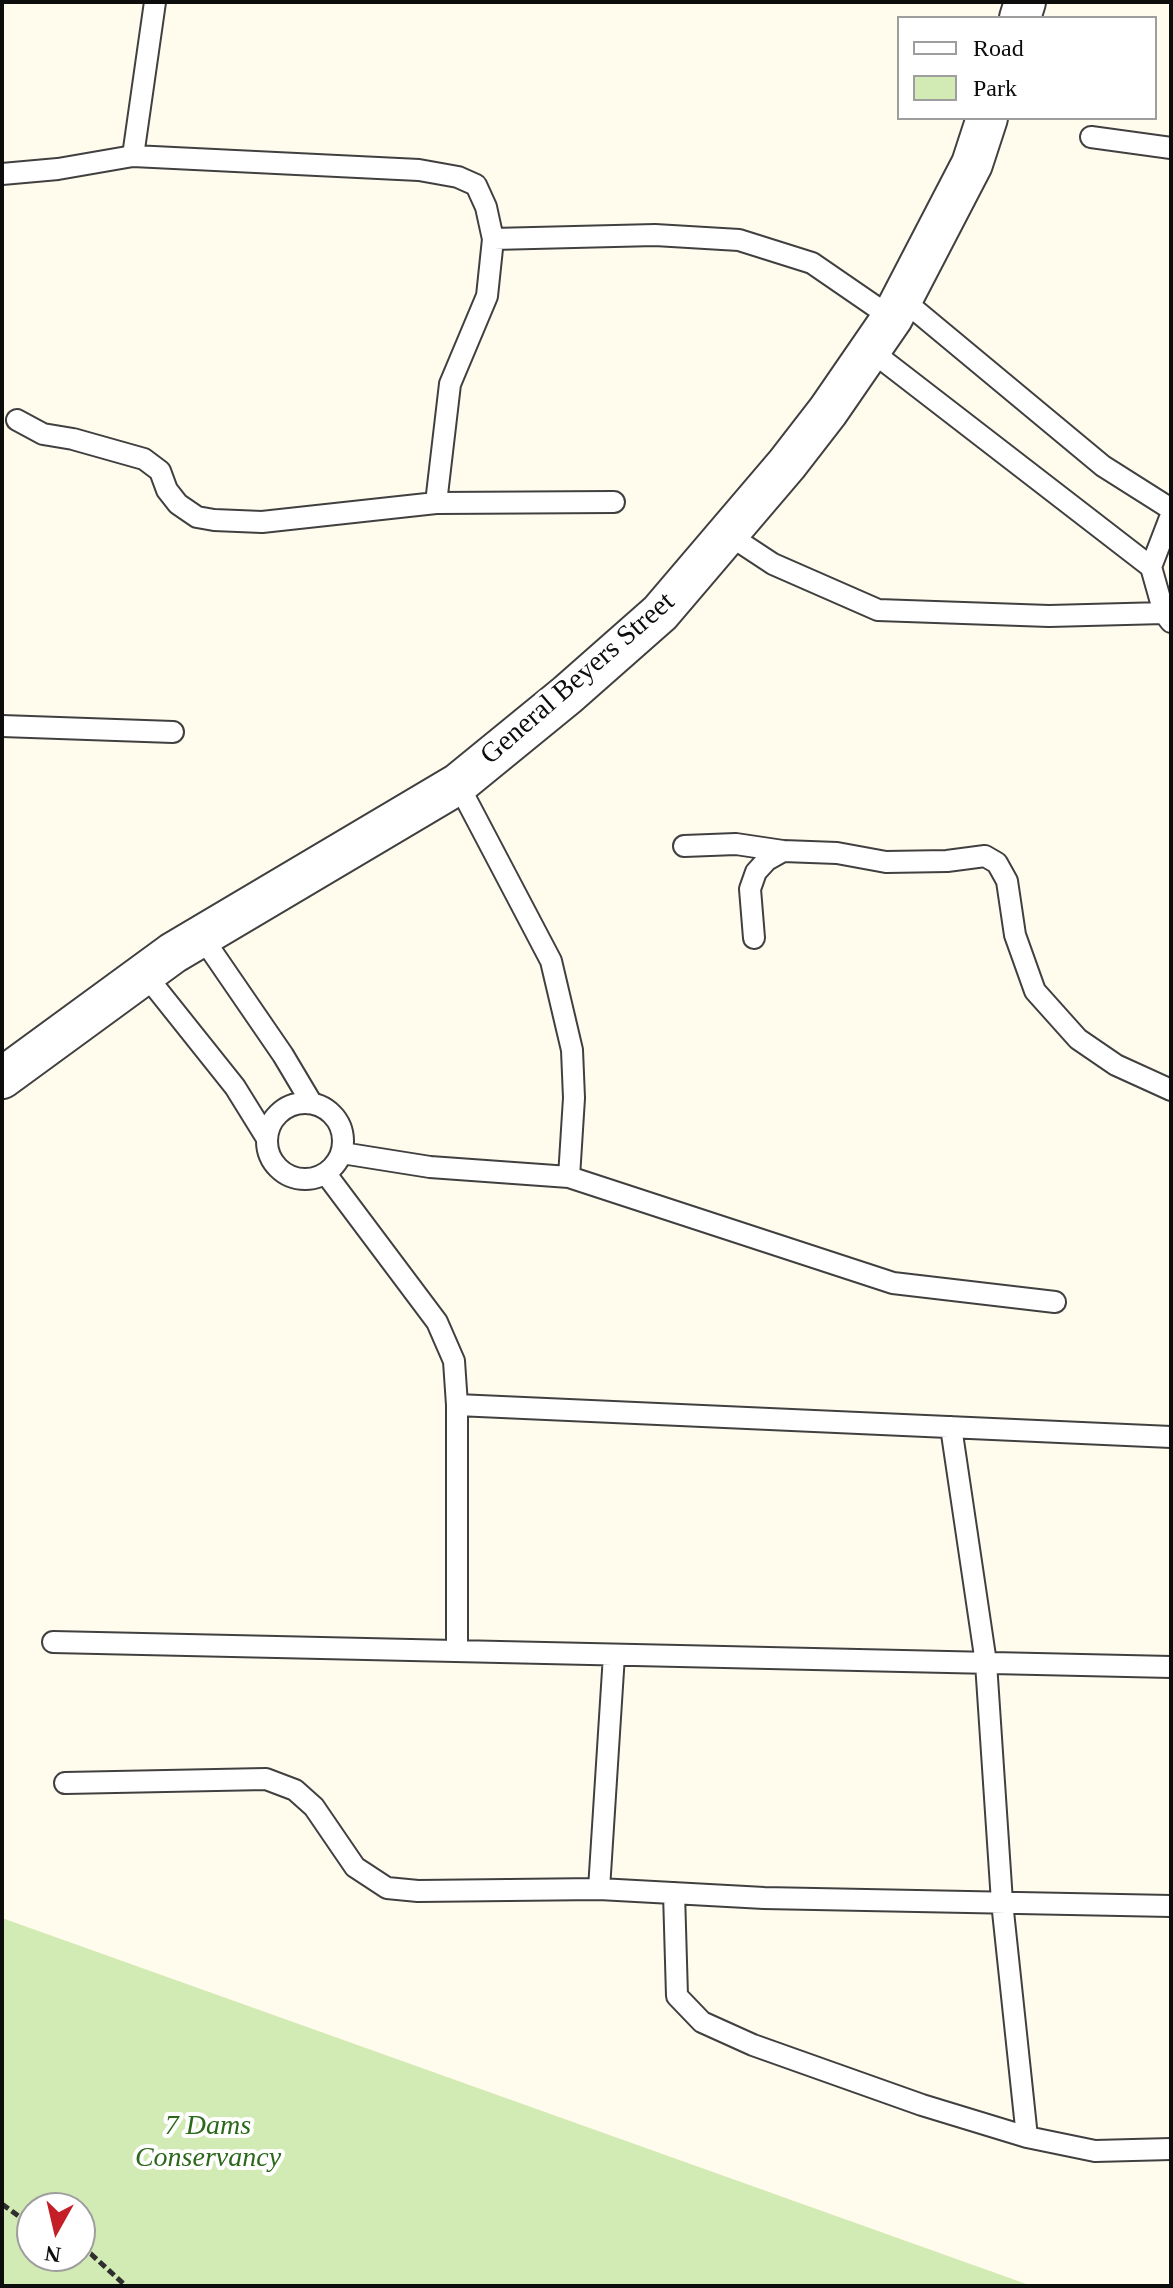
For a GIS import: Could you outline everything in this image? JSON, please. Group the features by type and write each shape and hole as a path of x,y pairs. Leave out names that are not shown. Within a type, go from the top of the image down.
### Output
{"street":[{"name":"General Beyers Street","path":"2,1078 144,973 458,784 567,695 660,613 729,535 828,411 888,322 972,164 986,120"}],"lane":[{"path":"133,156 155,2"},
{"path":"1091,137 1171,148"},
{"path":"2,174 58,169 133,156 419,170 458,177 476,185 486,207 493,239 487,296 450,384 436,503"},
{"path":"493,239 655,235 739,240 812,263 888,322 1171,512 1151,567"},
{"path":"729,535 773,564 878,610 1168,618 1151,567 888,322"},
{"path":"17,420 43,434 144,459 160,471 167,490 178,504 197,517 262,522 436,503 614,502"},
{"path":"2,726 173,732"},
{"path":"458,784 551,961 572,1050 574,1098 569,1177"},
{"path":"684,846 736,844 783,851 837,853 886,862 947,861 985,856 997,863 1007,881 1015,935 1035,991 1078,1039 1116,1065 1171,1090"},
{"path":"754,938 750,889 756,872 767,860 783,851"},
{"path":"202,937 283,1055 311,1102"},
{"path":"144,973 235,1087 266,1137 272,1160 290,1176 302,1179 326,1174 336,1165 342,1153 342,1127 324,1106 311,1102 299,1102 277,1114 266,1137"},
{"path":"342,1153 430,1167 569,1177 893,1283 1055,1302"},
{"path":"326,1174 437,1322 454,1361 457,1405 457,1651"},
{"path":"457,1405 1171,1437"},
{"path":"951,1427 986,1663 1002,1902 1027,2137"},
{"path":"53,1642 1171,1667"},
{"path":"599,1889 614,1655"},
{"path":"65,1783 266,1779 295,1790 314,1807 355,1867 387,1888 418,1891 599,1889 764,1898 1171,1906"},
{"path":"674,1893 677,1996 702,2022 753,2045 922,2105 1027,2137 1095,2151 1171,2149"}],"path":[{"path":"96,2259 126,2286"}],"green space":[{"name":"7 Dams Conservancy","path":"2,1918 1032,2286 2,2286"}]}
